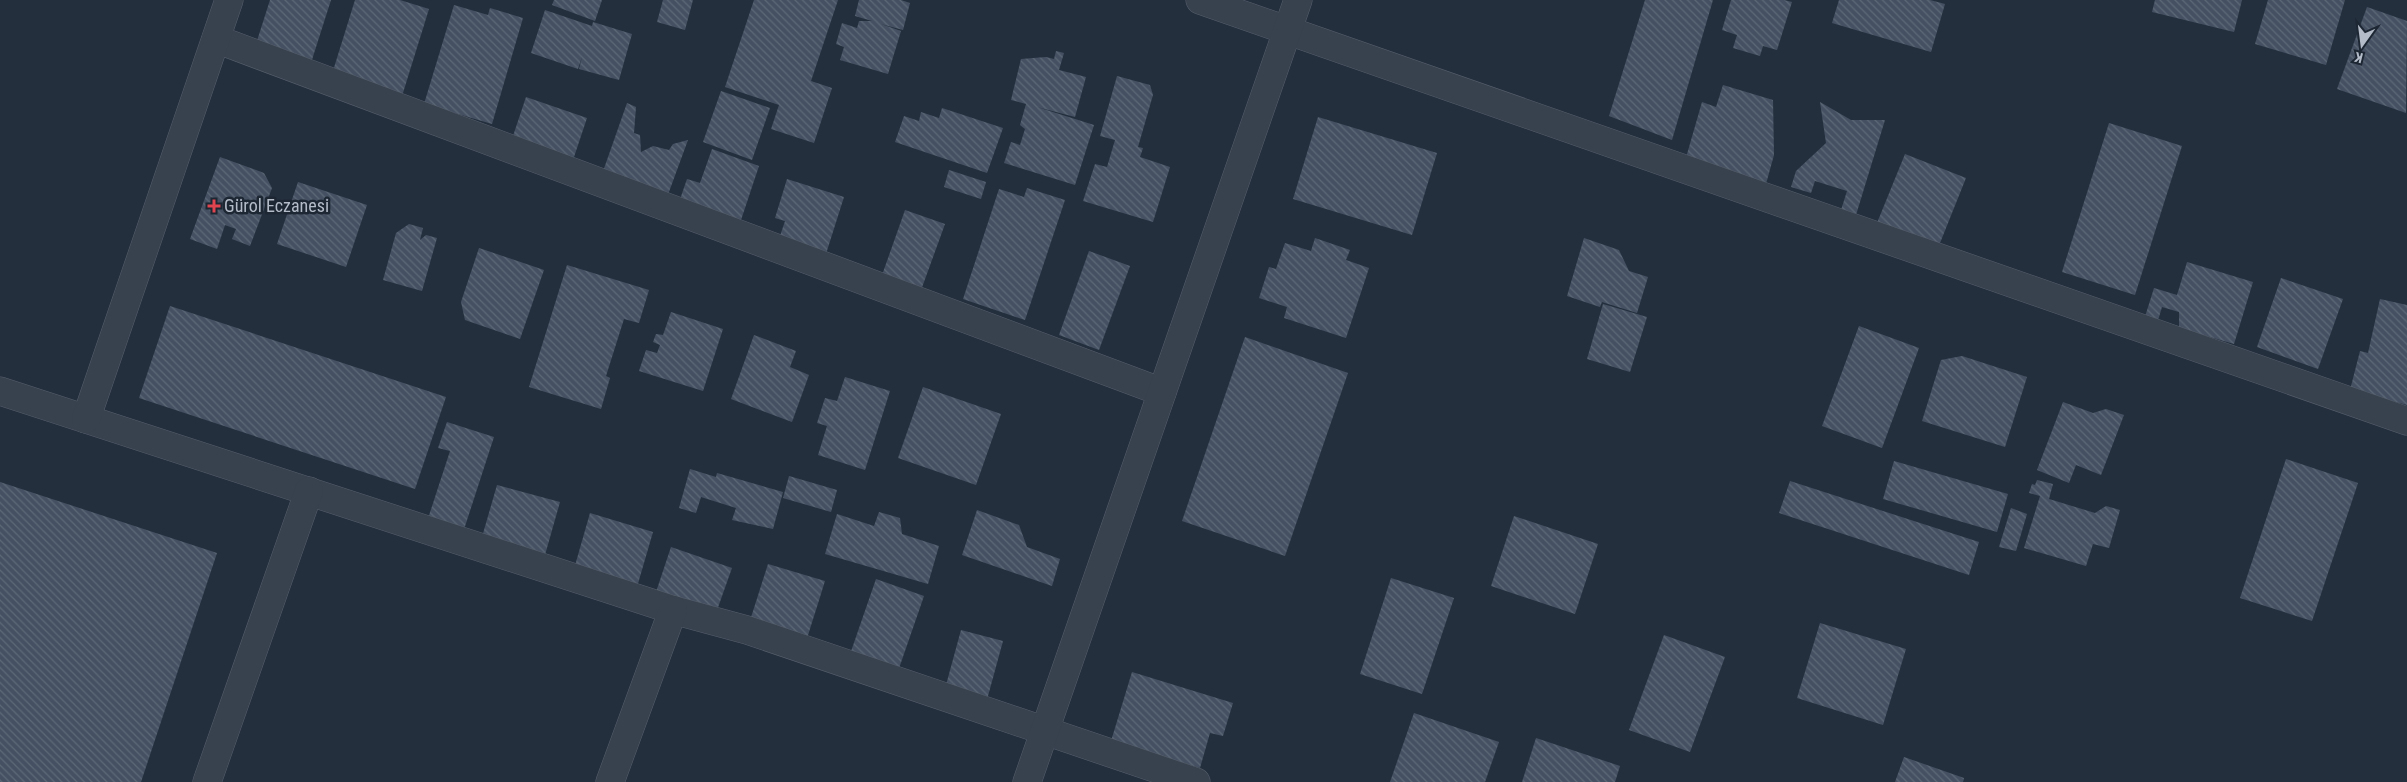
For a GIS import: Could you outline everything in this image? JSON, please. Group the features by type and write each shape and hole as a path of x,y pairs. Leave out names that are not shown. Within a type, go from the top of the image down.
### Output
{"street":[{"path":"86,419 230,0"},
{"path":"1200,0 2407,421"},
{"path":"1027,782 1298,0"},
{"path":"216,39 1162,392"},
{"path":"0,391 673,610 747,630 1196,782"},
{"path":"207,782 309,491"},
{"path":"610,782 673,610"}],"building":[{"path":"270,0 331,0 310,66 255,47"},
{"path":"355,0 400,0 429,9 402,96 332,74"},
{"path":"554,0 602,0 595,21 552,5"},
{"path":"663,0 693,0 685,30 657,22"},
{"path":"754,0 838,0 811,81 832,88 814,143 771,129 779,105 725,87"},
{"path":"859,0 901,0 910,3 903,30 881,24 901,31 888,74 840,60 844,47 836,44 842,23 857,28 859,21 872,21 855,16"},
{"path":"1645,0 1713,0 1672,140 1609,116"},
{"path":"1731,0 1784,0 1792,2 1777,50 1763,46 1760,56 1733,48 1737,35 1722,30"},
{"path":"1839,0 1930,0 1945,4 1931,52 1832,23"},
{"path":"2155,0 2242,0 2234,32 2152,12"},
{"path":"2268,0 2345,0 2326,65 2255,44"},
{"path":"454,5 488,15 490,8 523,18 492,124 424,104"},
{"path":"2367,7 2407,21 2406,113 2337,89"},
{"path":"545,10 592,26 593,22 632,34 619,80 579,69 582,57 578,69 531,53"},
{"path":"1056,51 1064,53 1059,70 1086,77 1075,117 1037,107 1094,125 1075,185 1004,163 1011,142 1020,145 1025,129 1020,125 1026,104 1011,100 1021,59 1046,57 1054,59"},
{"path":"1117,76 1150,85 1153,95 1138,147 1143,148 1140,157 1170,167 1153,222 1083,201 1095,164 1107,167 1115,140 1100,136"},
{"path":"1723,85 1773,100 1774,155 1764,191 1683,168 1702,102 1716,107"},
{"path":"721,91 770,108 752,160 703,142"},
{"path":"526,97 587,118 566,181 510,145"},
{"path":"1820,102 1851,120 1885,120 1856,215 1841,210 1847,191 1815,181 1811,193 1791,187 1796,171 1826,143"},
{"path":"627,103 636,107 634,133 640,135 641,152 653,146 669,150 673,144 688,140 666,200 601,177"},
{"path":"942,108 1003,128 987,173 895,142 904,116 919,121 921,112 939,118"},
{"path":"1318,117 1437,153 1412,235 1293,199"},
{"path":"2109,123 2182,146 2135,295 2062,272"},
{"path":"712,149 759,166 739,226 678,205 687,179 700,183"},
{"path":"1905,154 1966,178 1938,248 1877,223"},
{"path":"220,157 264,173 272,188 250,246 232,239 236,229 225,225 217,249 190,239"},
{"path":"949,170 986,182 981,199 944,187"},
{"path":"787,179 844,197 825,257 778,242 785,221 775,218"},
{"path":"298,182 367,205 346,267 277,244"},
{"path":"1027,188 1065,200 1025,320 963,299 999,189 1024,197"},
{"path":"905,210 945,224 920,293 881,278"},
{"path":"409,224 423,228 420,240 426,235 437,238 422,291 383,280 396,233"},
{"path":"1315,238 1350,250 1346,260 1369,268 1346,338 1284,318 1287,307 1259,298 1269,267 1276,269 1285,243 1311,251"},
{"path":"1584,238 1619,250 1629,271 1648,277 1637,313 1602,302 1600,307 1567,296"},
{"path":"479,248 544,270 520,339 465,320 461,302"},
{"path":"1089,251 1130,266 1099,350 1059,335"},
{"path":"2187,262 2253,282 2234,344 2179,328 2179,312 2162,307 2156,327 2143,323 2154,288 2177,295"},
{"path":"567,265 649,290 639,323 624,319 606,376 610,378 601,409 529,387"},
{"path":"2281,278 2343,299 2318,369 2257,347"},
{"path":"2380,299 2407,305 2407,405 2350,390 2360,351 2368,353"},
{"path":"1603,304 1647,317 1630,372 1587,359"},
{"path":"170,306 446,397 415,489 139,398"},
{"path":"671,312 723,329 703,391 639,371 646,350 657,353 660,345 653,342 656,334 663,335"},
{"path":"1859,326 1919,348 1882,448 1822,426"},
{"path":"754,335 796,351 790,367 809,375 792,422 731,399"},
{"path":"1245,337 1348,373 1285,556 1182,521"},
{"path":"1962,356 2027,377 2005,447 1922,421 1941,360"},
{"path":"845,377 890,391 865,470 818,455 827,426 817,423 825,398 837,401"},
{"path":"923,387 1001,414 976,485 898,458"},
{"path":"2063,402 2093,413 2106,409 2124,415 2101,475 2076,465 2069,483 2037,470"},
{"path":"447,422 494,437 457,551 421,540 450,451 438,448"},
{"path":"2286,459 2358,483 2312,621 2240,598"},
{"path":"1894,461 2008,494 1997,532 1883,499"},
{"path":"690,469 716,477 717,473 783,492 773,529 732,520 736,508 701,497 696,513 679,508"},
{"path":"789,476 837,490 831,512 783,498"},
{"path":"2037,480 2053,484 2049,499 2095,513 2106,506 2120,510 2109,548 2093,544 2086,566 2024,548 2040,496 2029,493 2032,484 2035,485"},
{"path":"1790,481 1979,542 1969,575 1779,513"},
{"path":"0,482 217,553 141,782 0,782"},
{"path":"497,485 560,502 545,555 482,537"},
{"path":"2011,508 2027,514 2016,551 1999,547"},
{"path":"977,510 1019,525 1027,547 1060,559 1052,586 962,555"},
{"path":"879,512 900,518 902,534 939,546 928,584 825,554 837,514 874,526"},
{"path":"590,513 653,532 637,587 574,569"},
{"path":"1514,516 1598,544 1575,614 1491,586"},
{"path":"671,547 732,568 716,613 656,592"},
{"path":"768,564 825,581 804,648 747,630"},
{"path":"1391,578 1454,598 1422,694 1360,674"},
{"path":"876,579 924,596 896,677 848,660"},
{"path":"1820,623 1906,649 1883,725 1797,698"},
{"path":"961,630 1003,641 985,707 943,696"},
{"path":"1664,635 1725,657 1690,752 1629,730"},
{"path":"1132,672 1233,703 1223,736 1210,733 1200,768 1111,741"},
{"path":"1414,713 1499,742 1485,782 1390,782"},
{"path":"1536,738 1620,766 1615,782 1522,782"},
{"path":"1904,757 1964,778 1963,782 1895,782"}],"place":[{"name":"Gürol Eczanesi","path":"214,206"}]}
